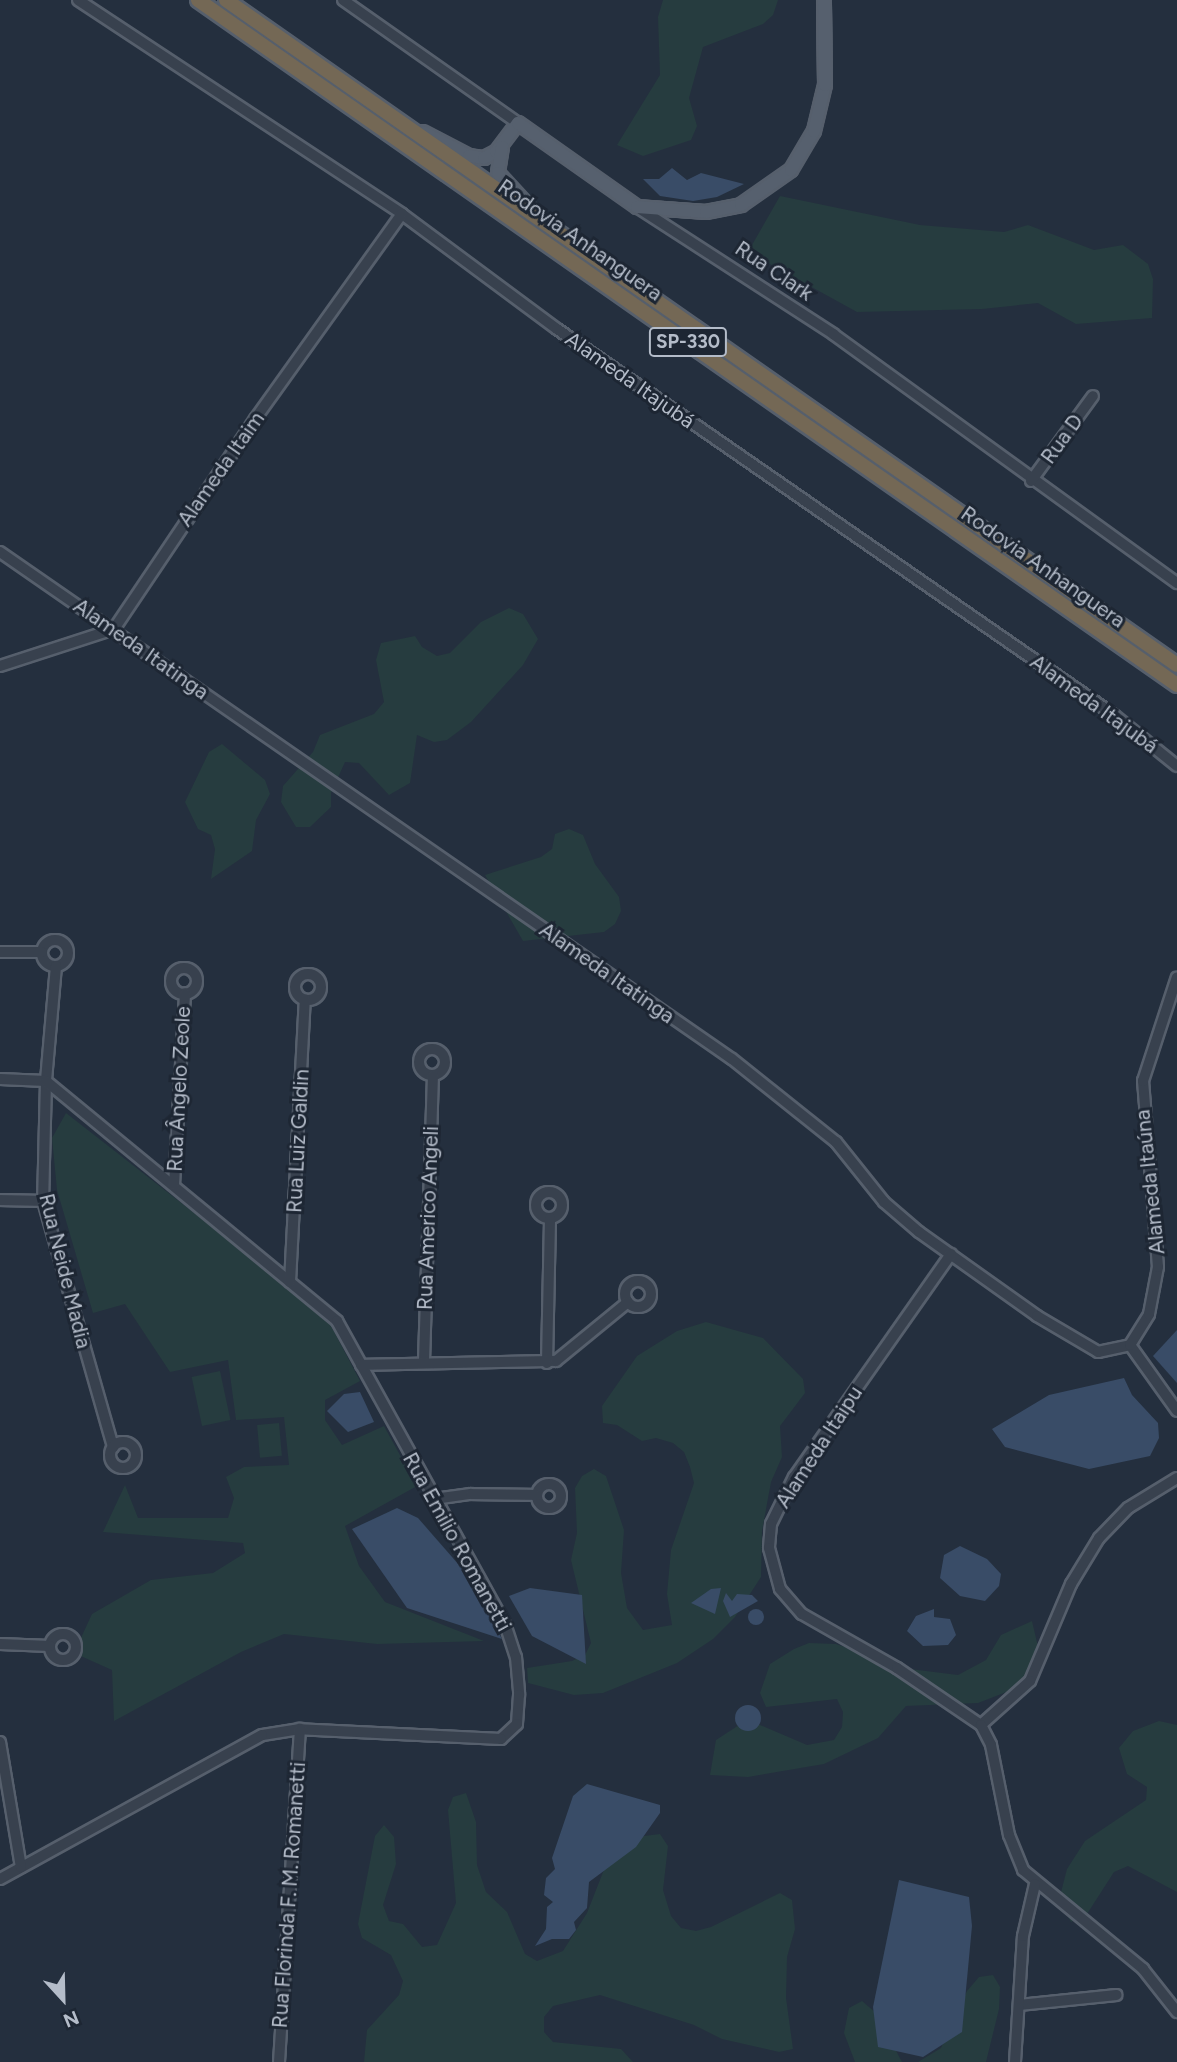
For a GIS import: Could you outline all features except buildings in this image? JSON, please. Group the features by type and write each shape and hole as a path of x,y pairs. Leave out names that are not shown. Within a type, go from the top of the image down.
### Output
{"highway":[{"name":"Rodovia Anhanguera","path":"198,0 1177,685"},
{"name":"Rodovia Anhanguera","path":"226,0 1177,665"}],"main road":[{"path":"637,207 687,212 728,208 752,199 791,170 805,151 822,107 824,0"},
{"path":"394,118 476,158 491,156 518,123"},
{"name":"Rua Clark","path":"518,123 637,207"},
{"path":"505,142 498,173 544,222"}],"street":[{"name":"Alameda Itajubá","path":"78,0 402,214 557,329 1114,715 1177,766"},
{"name":"Rua Clark","path":"343,0 518,123"},
{"name":"Rua Clark","path":"637,207 833,334 1031,481 1177,583"},
{"name":"Alameda Itaim","path":"114,629 255,419 402,214"},
{"name":"Rua D","path":"1031,481 1093,396"},
{"name":"Alameda Itatinga","path":"0,552 732,1059 836,1142 884,1202 951,1254 1076,1343 1098,1352 1130,1345"},
{"path":"0,666 114,629"},
{"path":"48,942 64,943 68,955 56,966 44,960 42,953 48,942"},
{"path":"0,952 42,953"},
{"name":"Rua Neide Madia","path":"56,966 46,1081 43,1201 113,1447"},
{"name":"Alameda Itaúna","path":"1130,1345 1149,1314 1158,1267 1143,1081 1177,977"},
{"name":"Rua Ângelo Zeole","path":"174,1185 185,993"},
{"name":"Rua Luiz Galdin","path":"290,1282 305,999"},
{"name":"Rua Americo Angeli","path":"424,1361 433,1075"},
{"path":"0,1079 46,1081"},
{"name":"Rua Emilio Romanetti","path":"0,1879 262,1735 300,1729 501,1739 515,1730 519,1695 512,1643 337,1321 46,1081"},
{"path":"0,1200 43,1201"},
{"path":"547,1363 550,1218"},
{"name":"Alameda Itaipu","path":"951,1254 794,1477 771,1524 769,1548 780,1589 802,1614 897,1668 981,1725"},
{"path":"361,1365 424,1361 547,1363 570,1352 628,1302"},
{"path":"1130,1345 1177,1411"},
{"path":"1177,1478 1128,1508 1099,1538 1071,1584 1030,1681 981,1725 991,1745 1015,1854 1035,1884 1143,1969 1177,2012"},
{"path":"434,1499 471,1494 537,1495"},
{"path":"0,1644 50,1646"},
{"name":"Rua Florinda F. M. Romanetti","path":"279,2062 300,1729"},
{"path":"0,1742 4,1797 21,1867"},
{"path":"1016,2062 1023,1936 1035,1884"},
{"path":"1019,2005 1116,1995"}],"green space":[{"path":"663,0 778,0 773,15 763,24 703,47 689,98 697,126 691,140 643,156 617,145 660,75 658,17"},
{"path":"780,196 920,225 1004,232 1028,225 1094,250 1123,245 1148,264 1153,279 1152,318 1076,324 1038,303 982,309 857,312 748,252"},
{"path":"509,608 523,614 538,639 523,665 471,722 447,740 434,742 417,735 410,783 389,795 359,763 345,762 331,793 331,807 310,827 296,827 281,802 283,786 313,752 320,735 374,714 384,702 376,660 381,643 415,636 422,647 437,656 450,653 481,622"},
{"path":"222,744 265,780 270,794 256,820 252,851 211,879 215,849 211,835 198,829 185,802 209,752"},
{"path":"569,829 583,835 595,864 619,897 621,911 615,924 604,932 523,941 485,875 541,857 552,849 555,834"},
{"path":"66,1113 326,1316 360,1381 325,1400 325,1420 342,1445 384,1426 417,1486 345,1526 359,1566 385,1602 484,1641 377,1644 284,1634 241,1652 114,1721 112,1670 74,1653 92,1614 151,1580 213,1573 245,1553 243,1543 103,1532 125,1485 138,1518 228,1518 234,1498 226,1477 244,1467 289,1465 284,1417 236,1420 228,1360 170,1372 125,1304 93,1313 57,1190 52,1138"},
{"path":"706,1322 763,1338 803,1379 805,1393 780,1426 782,1457 771,1482 762,1531 761,1577 735,1617 713,1639 677,1663 603,1693 574,1695 528,1683 527,1668 572,1661 585,1655 591,1643 571,1560 577,1533 575,1488 582,1476 594,1469 606,1476 624,1530 621,1573 627,1608 643,1630 672,1625 667,1594 671,1550 694,1483 690,1467 684,1452 673,1443 656,1438 642,1441 617,1425 603,1423 602,1406 637,1356 677,1331"},
{"path":"220,1371 230,1420 202,1426 192,1377"},
{"path":"279,1423 282,1456 260,1458 257,1425"},
{"path":"1032,1621 1039,1651 1019,1687 978,1703 906,1706 878,1738 824,1764 748,1777 710,1775 716,1740 739,1725 753,1722 807,1745 834,1740 842,1727 843,1712 837,1699 766,1707 760,1693 770,1664 794,1649 809,1643 836,1644 910,1669 958,1675 986,1660 1001,1635"},
{"path":"1159,1721 1177,1725 1177,1892 1128,1866 1114,1872 1087,1914 1071,1922 1059,1900 1067,1869 1085,1841 1146,1800 1147,1787 1127,1774 1119,1748 1133,1731"},
{"path":"466,1793 476,1822 477,1865 486,1892 507,1912 525,1954 537,1961 563,1951 587,1913 605,1867 644,1836 660,1834 668,1846 663,1890 671,1916 681,1928 696,1931 711,1927 780,1893 792,1900 795,1929 787,1957 786,1998 793,2049 779,2052 722,2039 694,2025 600,1995 553,2006 544,2017 544,2032 553,2042 621,2049 633,2062 364,2062 367,2030 399,1995 403,1981 391,1955 362,1938 358,1924 375,1836 384,1825 394,1837 396,1864 383,1905 389,1921 403,1924 422,1947 437,1945 456,1903 448,1810 453,1797"},
{"path":"993,1975 1000,1987 999,2009 986,2062 918,2062 941,2048 967,1991 979,1977"},
{"path":"862,2001 876,2013 902,2062 855,2062 844,2033 849,2008"}],"water":[{"path":"672,168 687,180 701,173 744,184 717,197 693,201 660,196 643,179 659,179"},
{"path":"1177,1330 1177,1383 1153,1356"},
{"path":"1124,1378 1132,1395 1158,1423 1159,1438 1150,1456 1089,1469 1005,1447 992,1429 1049,1395"},
{"path":"360,1392 374,1422 348,1432 327,1411 344,1394"},
{"path":"397,1508 418,1518 466,1573 502,1639 407,1608 352,1529"},
{"path":"960,1546 987,1559 1001,1574 999,1586 985,1601 960,1596 940,1578 944,1555"},
{"path":"530,1588 582,1595 586,1664 532,1636 509,1596"},
{"path":"721,1588 715,1614 691,1603 711,1589"},
{"path":"726,1593 732,1601 737,1594 752,1595 758,1601 730,1617 723,1601"},
{"path":"753,1609 759,1609 764,1617 762,1623 753,1625 748,1620 748,1614"},
{"path":"934,1609 934,1617 950,1619 956,1635 948,1645 923,1646 907,1631 916,1616"},
{"path":"748,1705 757,1709 761,1718 757,1727 748,1731 739,1727 735,1718 739,1709"},
{"path":"587,1784 660,1805 660,1813 636,1847 589,1882 587,1908 574,1922 576,1930 569,1939 552,1939 535,1946 546,1929 547,1907 553,1902 544,1895 546,1878 555,1869 552,1858 573,1796"},
{"path":"899,1880 969,1897 972,1926 962,2032 923,2057 878,2047 873,2007"}]}
